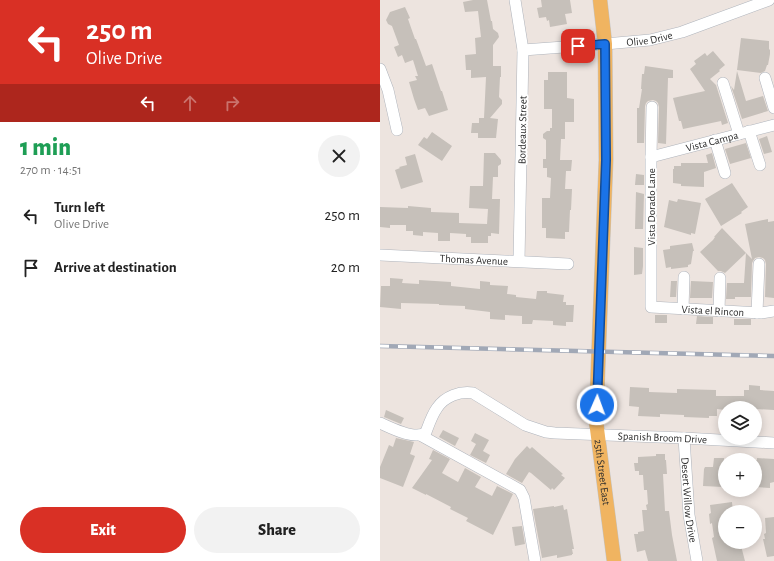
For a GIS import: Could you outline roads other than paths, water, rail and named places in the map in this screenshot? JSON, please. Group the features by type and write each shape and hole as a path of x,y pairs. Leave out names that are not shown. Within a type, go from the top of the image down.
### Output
{"main road":[{"name":"25th Street East","path":"600,0 605,44 606,160 596,421 614,561"}],"street":[{"name":"Bordeaux Street","path":"515,0 523,50 519,261"},
{"name":"Olive Drive","path":"523,50 650,40 682,32 764,1"},
{"path":"380,69 388,90 397,130"},
{"path":"765,78 774,108"},
{"path":"723,83 760,165"},
{"name":"Vista Dorado Lane","path":"650,307 652,107"},
{"name":"Vista Campa","path":"651,157 774,125"},
{"path":"716,140 725,173"},
{"name":"Thomas Avenue","path":"380,255 568,264"},
{"path":"757,313 759,264"},
{"path":"683,309 684,277"},
{"path":"719,311 720,278"},
{"name":"Vista el Rincon","path":"650,307 757,313 774,310"},
{"name":"Spanish Broom Drive","path":"420,435 426,432 437,408 444,400 450,396 465,392 474,393 525,425 546,432 774,443"},
{"path":"380,423 397,431 420,435 520,490 524,498 535,561"},
{"name":"Desert Willow Drive","path":"684,438 689,515 697,561"}],"railway":[{"path":"380,346 774,356"}]}
